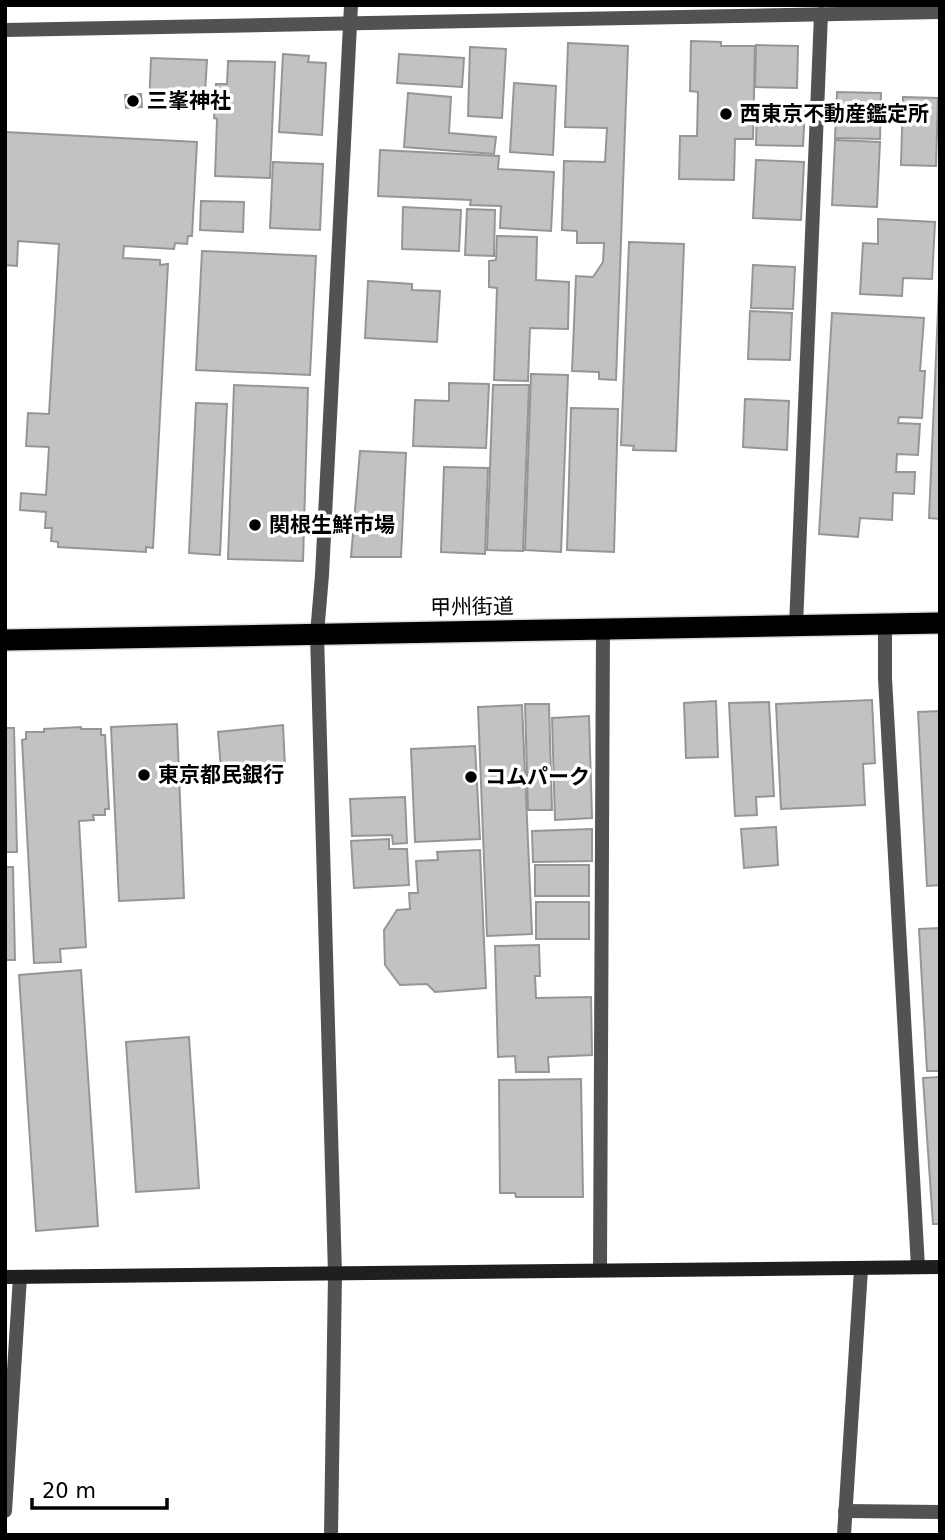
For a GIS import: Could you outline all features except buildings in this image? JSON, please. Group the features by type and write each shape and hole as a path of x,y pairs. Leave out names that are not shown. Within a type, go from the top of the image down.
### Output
{"highway":[{"name":"甲州街道","path":"5,640 940,623"}],"street":[{"path":"331,1535 335,1274 317,634 351,5"},
{"path":"5,30 940,12"},
{"path":"796,626 821,14"},
{"path":"885,624 886,692 918,1267"},
{"path":"600,1270 603,629"},
{"path":"5,1511 13,1277 940,1267"},
{"path":"844,1535 861,1269"},
{"path":"845,1511 940,1512"}],"place":[{"name":"三峯神社","path":"133,101"},
{"name":"西東京不動産鑑定所","path":"726,114"},
{"name":"関根生鮮市場","path":"255,525"},
{"name":"東京都民銀行","path":"144,775"},
{"name":"コムパーク","path":"471,777"}]}
